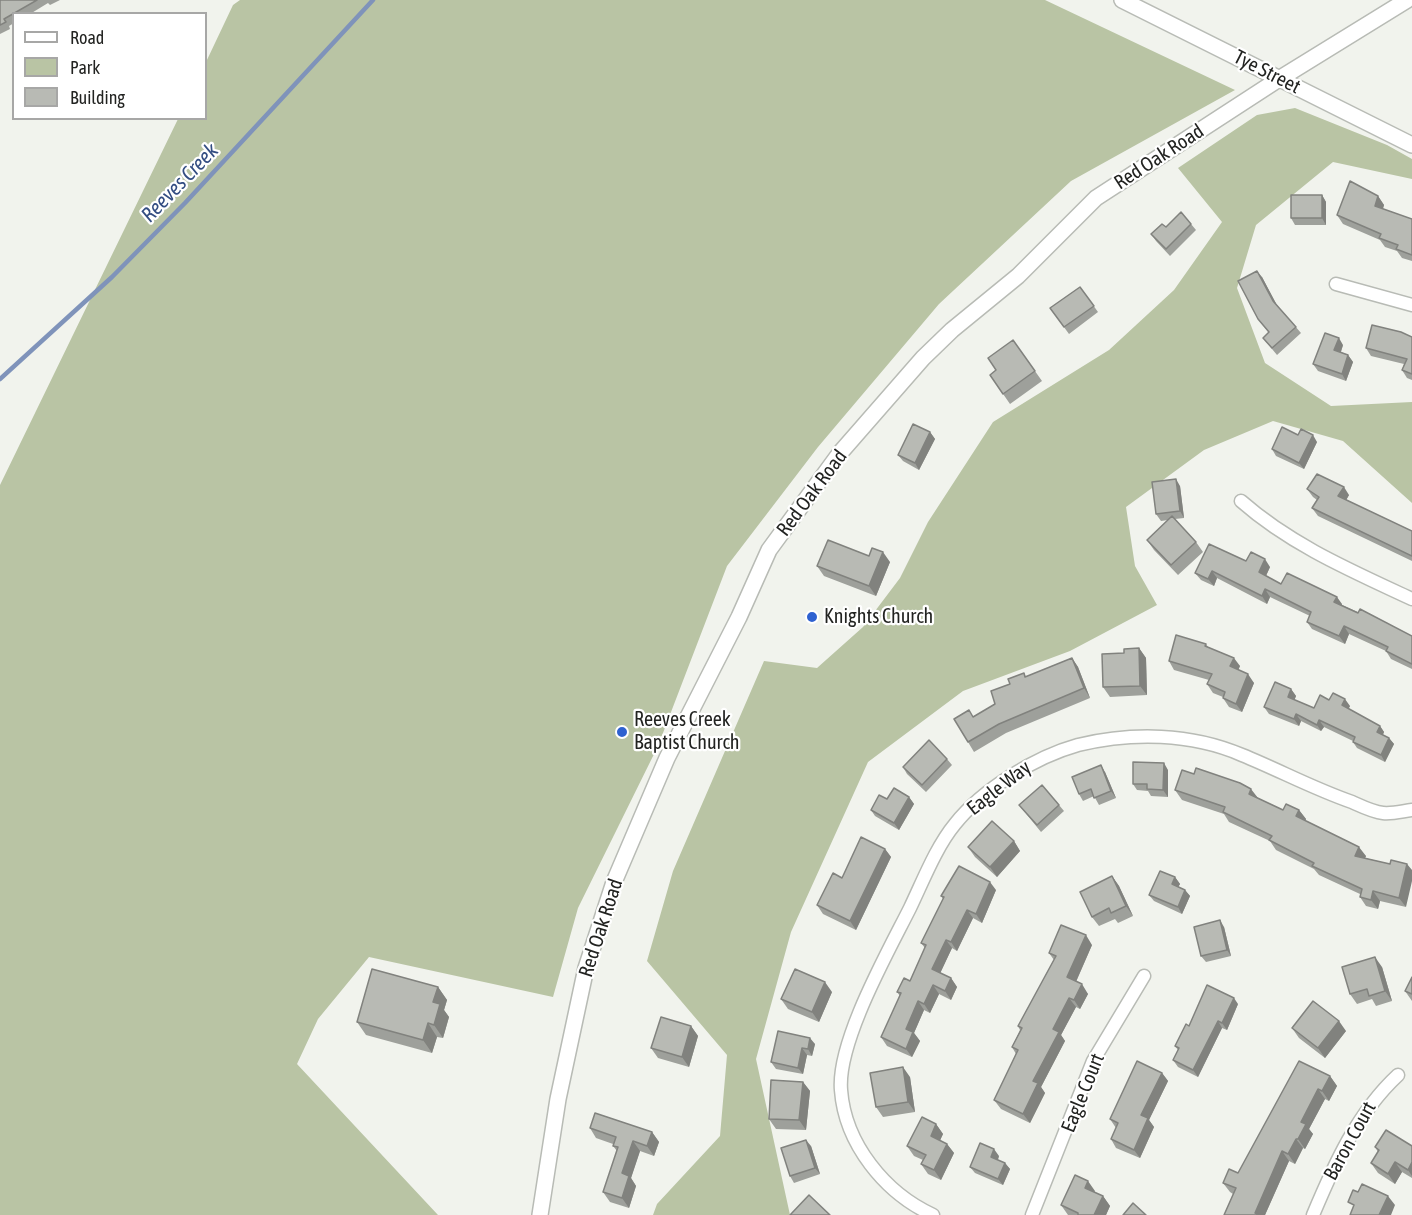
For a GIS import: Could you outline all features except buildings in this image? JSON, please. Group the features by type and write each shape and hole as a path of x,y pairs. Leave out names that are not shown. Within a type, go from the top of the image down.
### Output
{"street":[{"name":"Tye Street","path":"1122,0 1412,145"},
{"name":"Red Oak Road","path":"540,1215 558,1099 586,968 614,882 667,758 739,617 769,550 840,453 923,358 952,330 1018,276 1096,198 1279,79 1407,0"},
{"path":"1336,284 1412,305"},
{"path":"1241,501 1266,523 1321,556 1412,599"},
{"name":"Eagle Way","path":"933,1215 897,1192 869,1164 847,1120 840,1088 848,1044 863,1004 924,878 954,824 979,800 1037,759 1078,746 1107,740 1155,736 1199,741 1240,754 1314,789 1382,813 1412,810"},
{"name":"Eagle Court","path":"1032,1215 1093,1061 1144,976"},
{"name":"Baron Court","path":"1312,1215 1333,1167 1375,1096 1398,1075"}],"green space":[{"path":"240,0 1045,0 1235,90 1071,181 939,304 818,447 727,566 658,746 578,908 553,997 369,957 318,1019 297,1064 438,1215 0,1215 0,485 178,120 207,120 207,60 233,5"},
{"path":"1295,108 1387,145 1412,159 1412,179 1333,162 1256,225 1237,288 1265,363 1331,406 1412,402 1412,503 1343,441 1273,421 1204,450 1126,507 1135,566 1157,605 1070,651 963,691 868,762 791,932 756,1059 790,1215 653,1215 657,1204 720,1136 727,1055 647,961 673,871 764,661 817,668 863,627 900,578 928,522 993,422 1109,350 1174,290 1222,222 1178,168 1257,115"}],"waterway":[{"name":"Reeves Creek","path":"0,379 112,277 185,203 373,0"}],"place":[{"name":"Knights Church","path":"812,617"},
{"name":"Reeves Creek Baptist Church","path":"622,732"}]}
